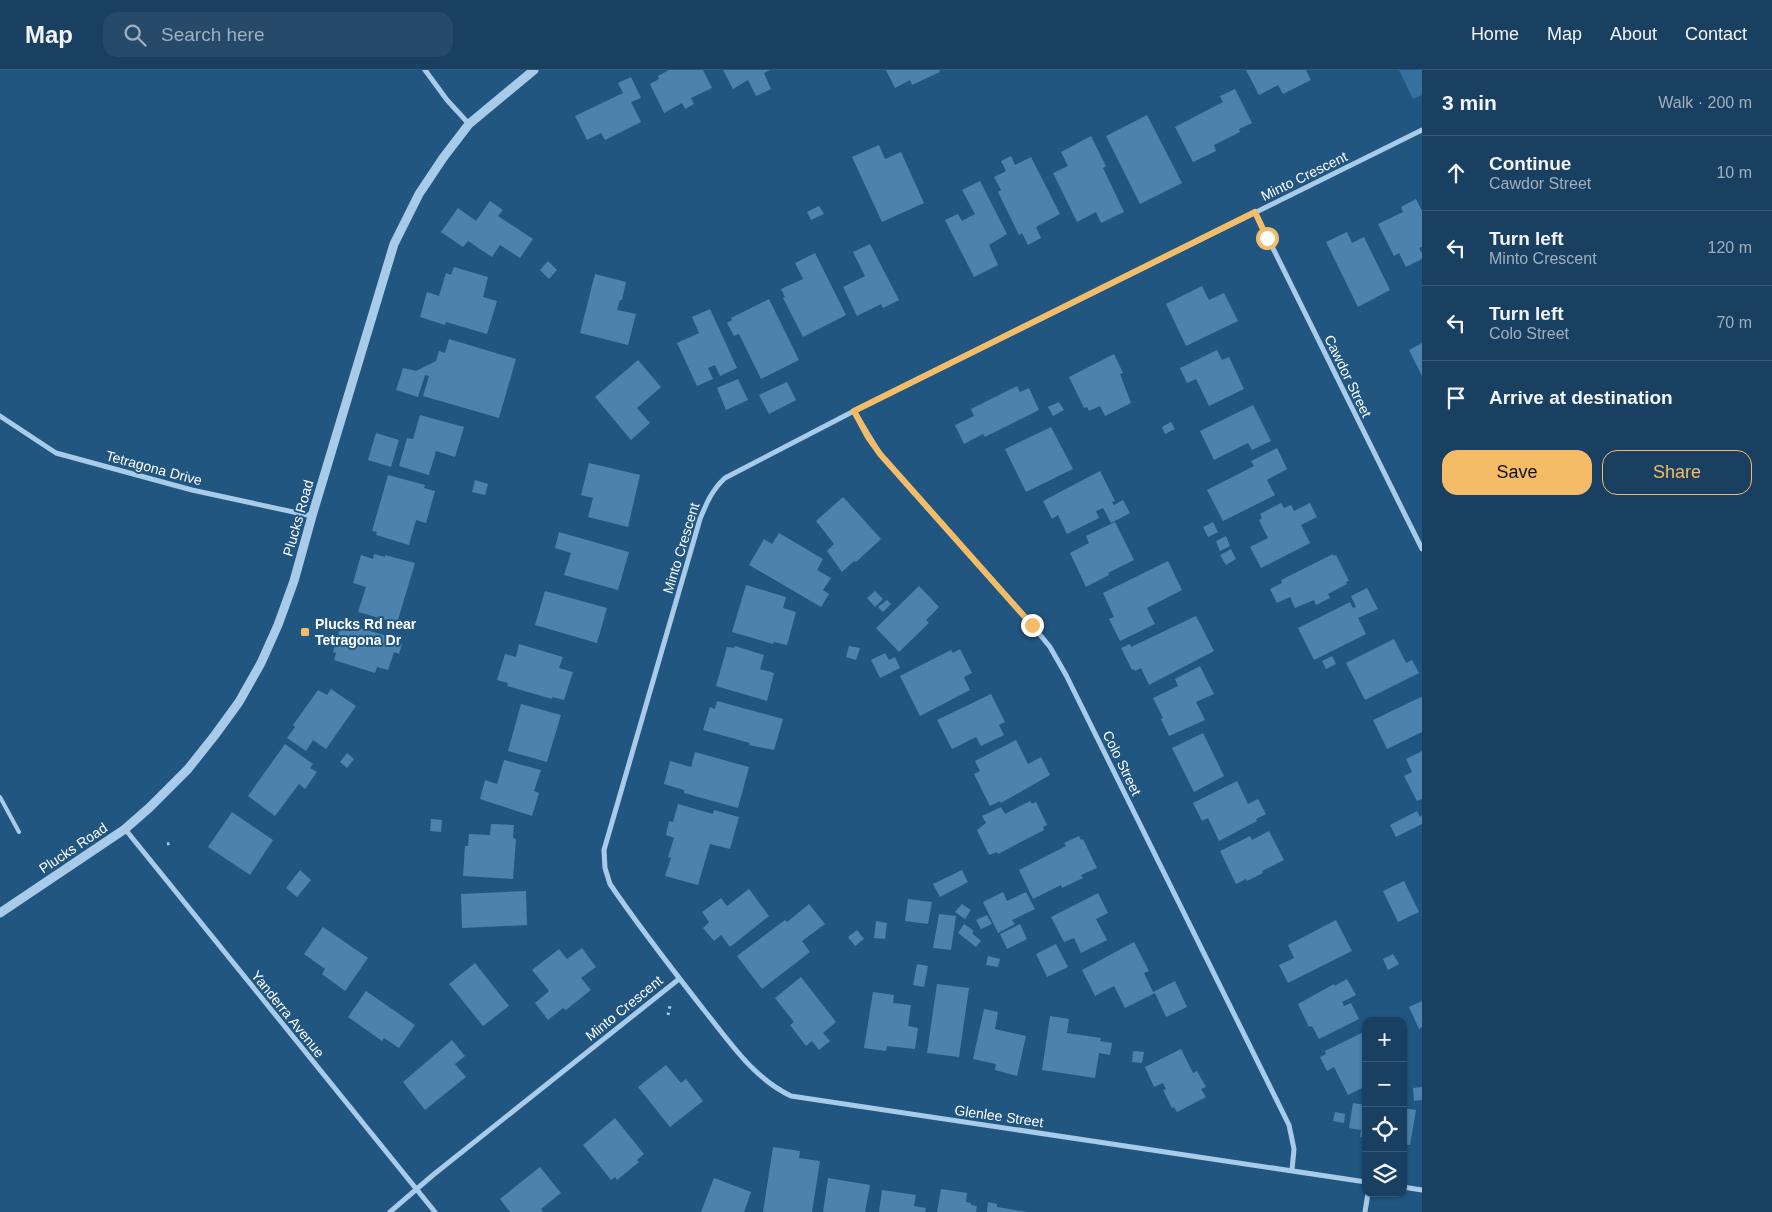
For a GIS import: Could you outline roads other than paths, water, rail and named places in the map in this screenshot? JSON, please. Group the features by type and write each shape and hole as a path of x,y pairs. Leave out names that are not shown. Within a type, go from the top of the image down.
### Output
{"street":[{"path":"425,70 447,100 469,124"},
{"name":"Plucks Road","path":"0,913 125,829 171,788 216,735 239,702 261,663 278,625 294,581 394,244 419,194 469,124 534,70"},
{"name":"Minto Crescent","path":"390,1212 433,1175 679,979 610,884 605,868 604,850 700,519 708,498 716,487 726,478 854,411 1422,130"},
{"name":"Cawdor Street","path":"1255,212 1422,549"},
{"name":"Colo Street","path":"854,411 880,454 1050,647 1066,675 1289,1125 1294,1149 1292,1170"},
{"name":"Tetragona Drive","path":"0,416 56,453 192,490 312,516"},
{"name":"Yanderra Avenue","path":"125,829 435,1212"},
{"name":"Glenlee Street","path":"679,979 746,1062 775,1089 791,1096 1362,1181"},
{"path":"1407,1188 1422,1190"},
{"path":"1365,1212 1367,1197"}],"lane":[{"path":"0,798 19,832"}],"place":[{"name":"Plucks Rd near Tetragona Dr","path":"305,632"}]}
